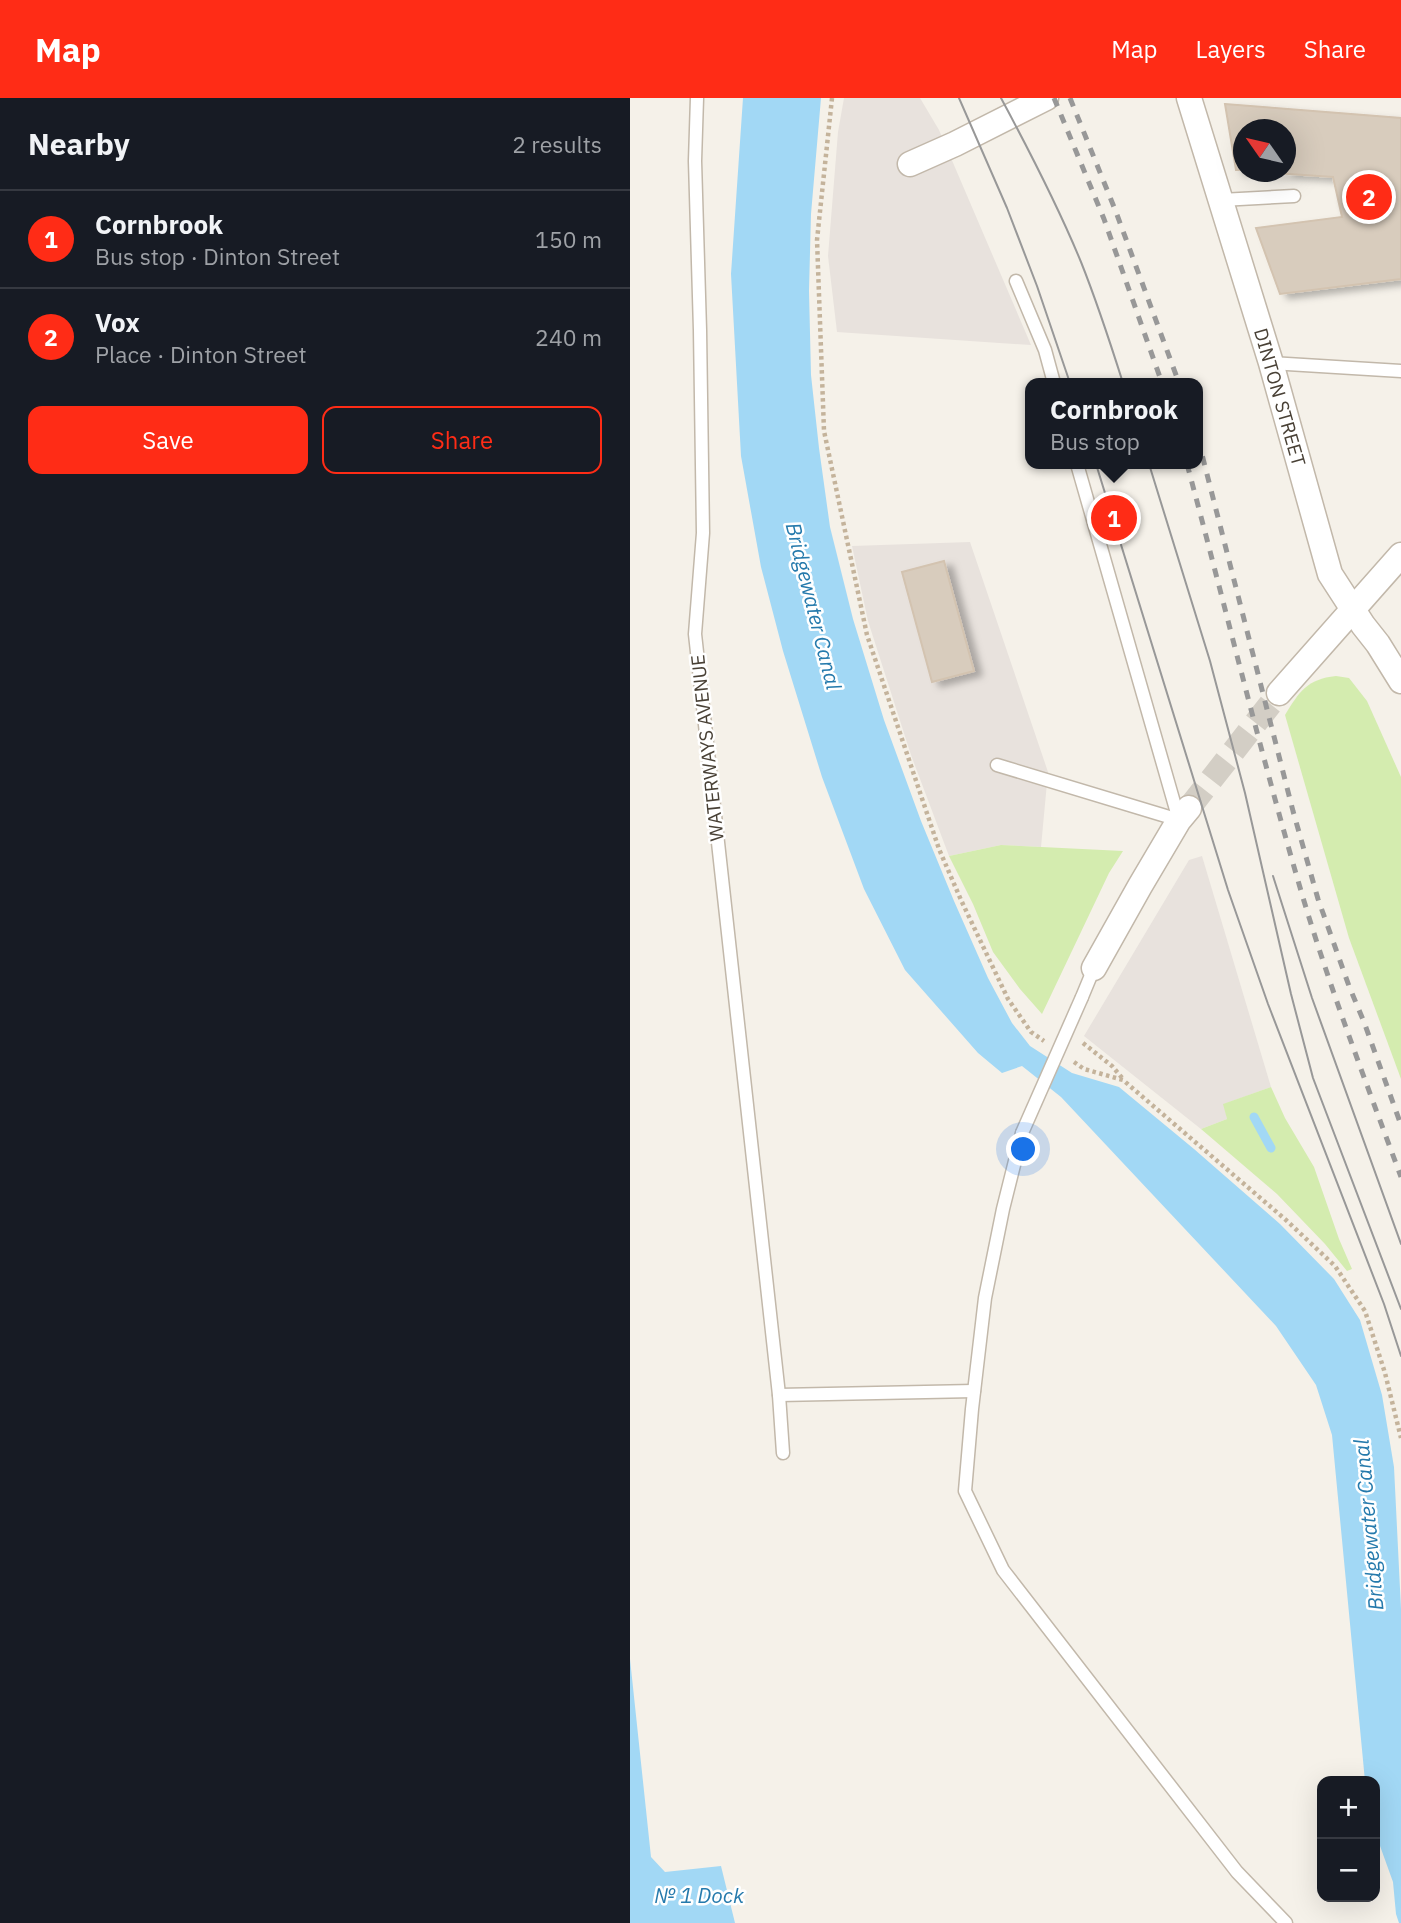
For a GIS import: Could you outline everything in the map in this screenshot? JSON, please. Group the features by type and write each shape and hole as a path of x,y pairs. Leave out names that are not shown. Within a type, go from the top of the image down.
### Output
{"street":[{"path":"909,164 1046,98"},
{"name":"DINTON STREET","path":"1189,98 1271,363 1330,574 1401,681"},
{"path":"1279,693 1401,555"},
{"path":"1094,968 1184,814"}],"lane":[{"name":"WATERWAYS AVENUE","path":"697,98 695,161 703,533 695,634 779,1395 783,1453"},
{"path":"1221,200 1294,195"},
{"path":"1016,281 1045,350 1053,378"},
{"path":"1271,363 1401,371"},
{"path":"1079,469 1184,814"},
{"path":"997,765 1184,814"},
{"path":"1094,968 1022,1133 1003,1209 985,1298 965,1491 1003,1570 1237,1872 1286,1923"},
{"path":"779,1395 974,1391"}],"path":[{"path":"832,98 817,240 824,431 867,635 939,849 961,900 1008,999 1031,1032 1052,1047"},
{"path":"1087,1046 1335,1266 1365,1311 1385,1373 1401,1438"},
{"path":"1074,1062 1084,1069 1123,1080"}],"shaded area":[{"path":"844,98 920,98 939,130 1031,345 837,332 828,256 838,132"},
{"path":"970,542 1048,772 1041,847 1001,845 949,856 911,755 868,621 852,546"},
{"path":"1202,856 1271,1087 1224,1104 1227,1119 1201,1129 1084,1036 1189,860"}],"green space":[{"path":"1336,676 1349,678 1367,701 1401,777 1401,1079 1349,938 1285,715 1305,688 1318,680"},
{"path":"1001,845 1123,851 1109,873 1042,1014 993,952 949,856"},
{"path":"1271,1087 1285,1118 1314,1167 1352,1269 1347,1271 1277,1194 1201,1129 1227,1119 1223,1104"}],"water":[{"name":"Bridgewater Canal","path":"743,98 821,98 811,214 809,291 811,375 830,527 853,619 884,720 954,901 988,978 1012,1023 1030,1046 1072,1073 1119,1087 1194,1149 1280,1224 1334,1279 1360,1320 1382,1395 1394,1467 1401,1609 1401,1923 1396,1914 1393,1882 1380,1846 1380,1776 1365,1776 1332,1435 1316,1385 1276,1326 1061,1097 1022,1066 1002,1073 978,1053 905,970 864,889 822,777 783,651 761,567 741,456 731,274"},
{"name":"№ 1 Dock","path":"630,1659 651,1857 665,1872 721,1866 735,1923 630,1923"}],"building":[{"path":"1225,104 1401,118 1401,279 1280,294 1256,228 1342,217 1333,177 1296,174 1296,119 1233,119 1233,152"},
{"path":"944,561 974,671 932,682 902,572"}],"waterway":[{"path":"1254,1117 1271,1148"}],"tunnel":[{"path":"1189,808 1279,693"}],"tram line":[{"path":"959,98 1007,208 1068,378"},
{"path":"1001,98 1072,241 1121,378"},
{"path":"1098,469 1228,890 1268,1004 1384,1304 1401,1356"},
{"path":"1151,469 1210,661 1245,793 1313,1078 1401,1309"},
{"path":"1273,876 1312,998 1401,1244"}],"railway":[{"path":"1054,98 1104,219 1160,378"},
{"path":"1070,98 1116,212 1177,378"},
{"path":"1203,459 1318,899 1401,1125"},
{"path":"1188,469 1304,901 1338,1005 1401,1177"}],"place":[{"name":"Vox","path":"1369,197"},
{"name":"Cornbrook","path":"1114,518"}]}
